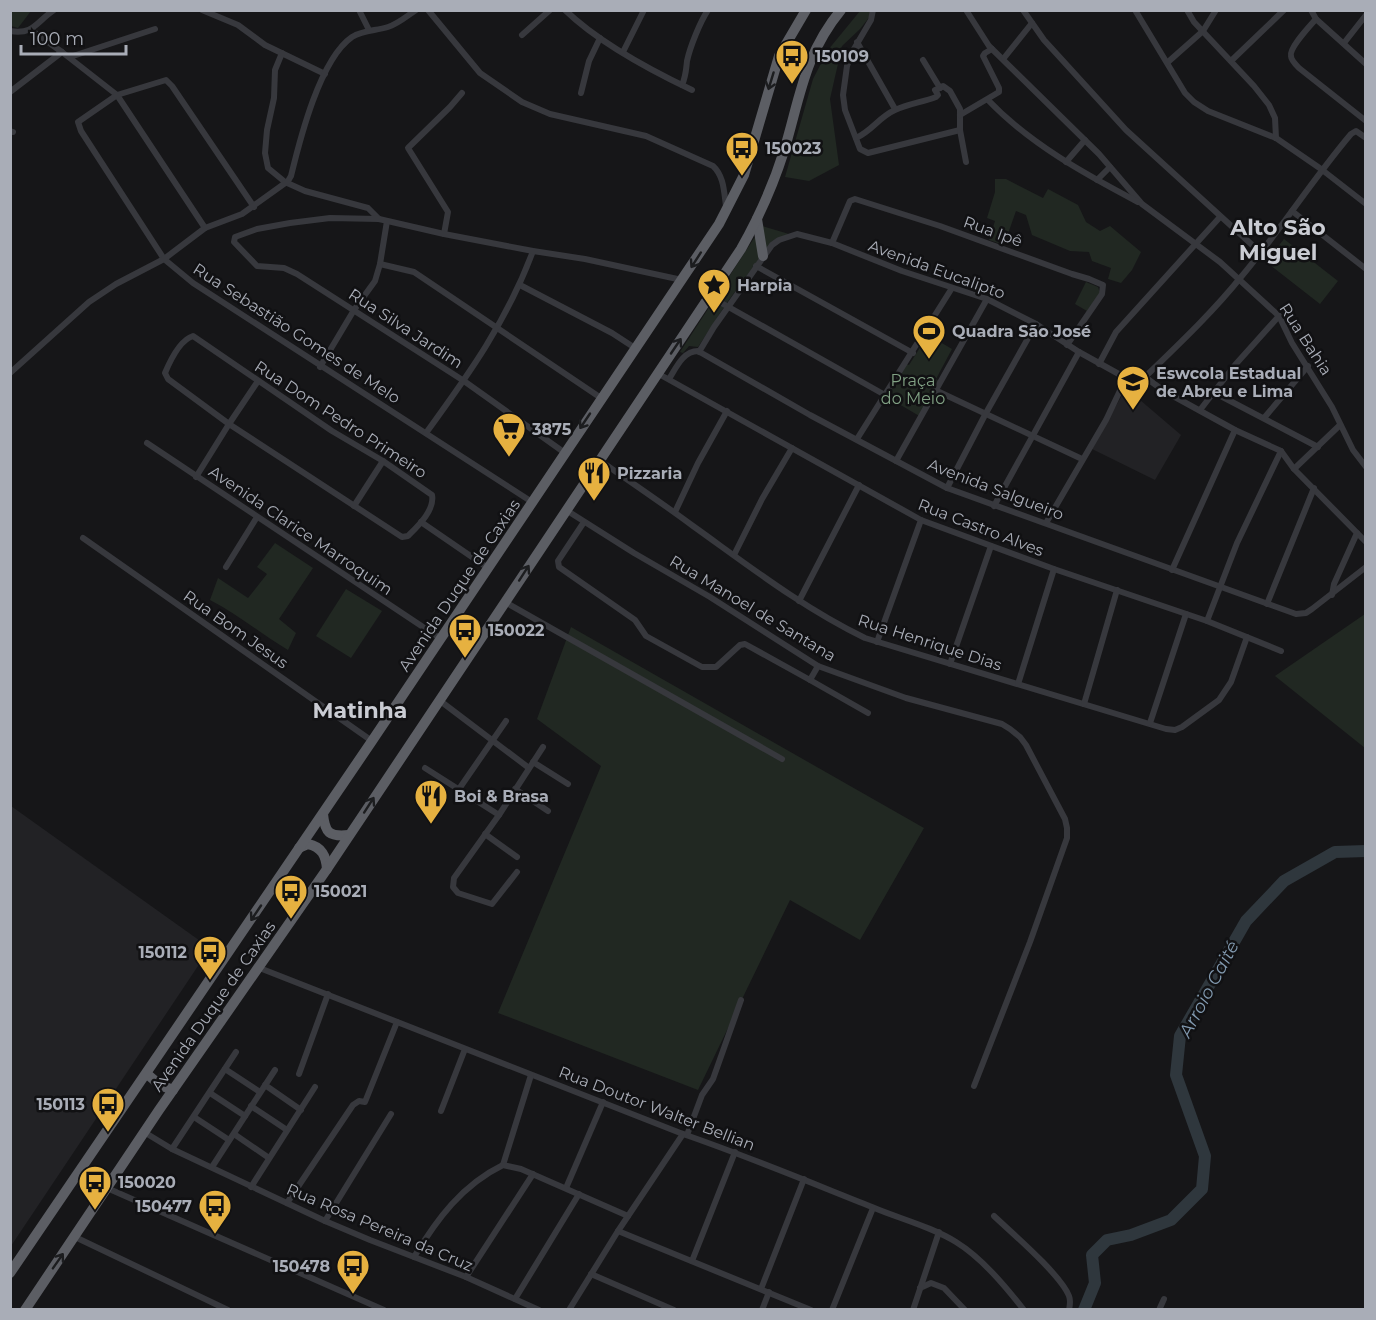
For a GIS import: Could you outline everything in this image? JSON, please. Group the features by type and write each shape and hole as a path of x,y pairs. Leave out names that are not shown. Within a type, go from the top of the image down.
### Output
{"highway":[{"name":"Avenida Duque de Caxias","path":"10,1273 323,814 727,210 744,175 779,56 806,10"},
{"name":"Avenida Duque de Caxias","path":"26,1309 144,1132 327,869 741,249 757,219 776,174 811,58 841,10"},
{"path":"757,219 763,256"},
{"path":"323,814 329,833 349,835"},
{"path":"299,848 308,844 319,848 327,869"},
{"path":"147,1074 160,1085 173,1090"}],"street":[{"path":"10,32 25,33 54,10"},
{"path":"202,10 238,25 265,45 325,74"},
{"path":"359,10 369,30"},
{"path":"10,373 89,302 116,284 164,259 205,228 254,207 285,182 291,176 305,125 325,74 348,41 361,32 388,27 416,10"},
{"path":"428,10 480,73 522,102 550,114 646,136 713,166 722,179 727,210"},
{"path":"522,35 550,10"},
{"path":"565,10 622,52 692,90"},
{"path":"573,17 579,10"},
{"path":"622,52 644,10"},
{"path":"682,85 687,73 690,52 703,17 708,10"},
{"path":"873,10 871,20 857,42 847,66 843,95 845,110 860,149 868,153 960,129"},
{"name":"Rua Bahia","path":"966,10 992,49 1004,58 1085,140 1142,204"},
{"path":"1023,10 1126,130 1261,253"},
{"path":"1135,10 1185,93 1201,107 1276,138 1321,169 1365,204"},
{"path":"1187,10 1194,22 1254,86 1273,111 1277,126 1276,138"},
{"path":"1168,62 1203,31 1216,10"},
{"path":"1231,61 1284,10"},
{"path":"1311,10 1316,19 1365,64"},
{"path":"1344,43 1365,15"},
{"path":"1316,19 1294,46 1291,57 1299,68 1365,121"},
{"path":"1004,58 1032,23"},
{"path":"70,57 155,29"},
{"path":"30,30 70,57 117,95 205,228"},
{"path":"581,93 589,61 600,38"},
{"path":"857,42 895,109"},
{"path":"960,115 988,100 999,90 983,56 992,49"},
{"path":"10,92 62,52"},
{"path":"282,53 275,70 274,98 265,153 268,168 285,182 305,191 368,208 383,220 682,280"},
{"path":"923,60 940,88"},
{"path":"117,95 164,79 170,82 254,207"},
{"path":"856,138 869,131 895,109 936,97 938,95 936,90 945,86 958,103 966,162"},
{"path":"444,234 447,209 408,148 462,93"},
{"name":"Rua Sebastião Gomes de Melo","path":"117,95 81,119 78,124 164,259 218,301 531,502"},
{"name":"Rua Bahia","path":"988,100 1019,128 1066,162 1142,204 1197,244 1279,316 1292,343 1332,407 1353,450 1365,466"},
{"path":"1046,523 1106,420 1126,378 1145,377 1183,342 1261,253 1321,169 1355,131 1365,138"},
{"path":"1066,162 1085,140"},
{"path":"1097,180 1110,167"},
{"name":"Rua Ipê","path":"832,243 850,201 855,199 940,226 1103,285 1102,294 1067,345"},
{"path":"1292,211 1365,269"},
{"path":"1099,364 1116,332 1220,217"},
{"name":"Rua Silva Jardim","path":"383,220 330,218 300,221 257,229 235,237 236,245 257,266 290,270 354,310 464,381 565,453"},
{"path":"320,367 354,310 375,281 380,264 383,220"},
{"name":"Avenida Eucalipto","path":"699,352 763,256 779,240 797,234 832,243 952,288 987,298 1036,324 1067,345 1126,378"},
{"path":"426,433 464,381 497,329 520,285 533,251"},
{"path":"380,264 414,272 601,398"},
{"path":"756,266 913,353"},
{"path":"520,285 612,333 635,348"},
{"path":"857,439 952,288"},
{"path":"709,296 885,394"},
{"path":"896,461 987,298"},
{"path":"1200,410 1235,365 1279,316"},
{"path":"947,489 1036,324"},
{"name":"Rua Dom Pedro Primeiro","path":"229,424 165,375 179,349 191,336 198,338 332,431 383,461 432,495 432,504 421,522 411,534 402,537 354,506"},
{"path":"669,379 685,355 693,351 699,352"},
{"name":"Avenida Salgueiro","path":"699,352 947,489 1300,614 1306,613 1332,595"},
{"path":"994,506 1079,352"},
{"path":"1264,418 1308,366"},
{"name":"Rua Castro Alves","path":"657,372 921,520 1054,570 1207,621 1281,651"},
{"path":"1145,377 1164,391 1235,430 1281,451 1294,470 1365,542"},
{"path":"196,477 258,381"},
{"path":"936,390 1082,459"},
{"path":"1214,392 1318,447"},
{"path":"675,513 698,463 727,411"},
{"path":"229,424 354,506 383,461"},
{"path":"1294,470 1340,425"},
{"path":"1172,570 1235,430"},
{"name":"Avenida Clarice Marroquim","path":"147,443 441,639"},
{"path":"734,555 762,499 792,448"},
{"path":"1207,621 1237,543 1281,451"},
{"name":"Rua Henrique Dias","path":"599,460 830,621 877,642 1166,729 1178,730 1219,700 1231,682 1247,637"},
{"path":"799,601 859,486"},
{"path":"1267,604 1314,488"},
{"name":"Rua Manoel de Santana","path":"566,510 710,597 818,666 906,698 1002,724 1020,737 1026,745 1065,819 1067,838 974,1086"},
{"path":"226,567 257,517"},
{"path":"877,642 921,520"},
{"path":"421,522 488,568"},
{"path":"584,522 558,561 559,567 635,620 646,636 705,668 716,667 745,644 868,713"},
{"path":"1332,595 1334,584 1357,533"},
{"name":"Rua Bom Jesus","path":"83,538 372,741"},
{"path":"950,663 991,546"},
{"path":"1332,595 1365,567"},
{"path":"1018,684 1054,570"},
{"path":"1084,704 1117,590"},
{"path":"505,602 782,759"},
{"path":"1150,723 1185,614"},
{"path":"810,680 818,666"},
{"path":"439,699 531,765 568,784"},
{"path":"459,789 506,721"},
{"path":"517,872 492,904 454,890 452,884 543,747"},
{"path":"425,768 499,815"},
{"path":"515,789 548,811"},
{"path":"485,834 517,857"},
{"name":"Rua Doutor Walter Bellian","path":"257,967 939,1232 979,1261 1009,1291 1024,1310"},
{"path":"299,1074 328,994"},
{"path":"569,1310 618,1231 685,1135 702,1095 713,1079 741,1000"},
{"path":"287,1203 357,1101 365,1102 398,1022"},
{"path":"441,1111 465,1049"},
{"path":"172,1149 236,1052"},
{"path":"225,1069 261,1092"},
{"path":"212,1167 274,1070"},
{"path":"503,1165 531,1075"},
{"path":"265,1085 301,1110"},
{"path":"251,1187 315,1087"},
{"path":"210,1092 245,1116"},
{"path":"566,1188 603,1102"},
{"path":"251,1106 287,1130"},
{"path":"325,1221 391,1114"},
{"path":"194,1117 269,1158"},
{"name":"Rua Rosa Pereira da Cruz","path":"144,1132 172,1149 325,1221 539,1310"},
{"path":"692,1261 735,1152"},
{"path":"414,1257 434,1224 450,1206 475,1181 503,1165 521,1168 628,1216"},
{"path":"466,1278 533,1174"},
{"path":"761,1289 804,1179"},
{"path":"107,1188 384,1310"},
{"path":"515,1299 579,1194"},
{"path":"832,1310 873,1208"},
{"path":"994,1216 1034,1254 1062,1285 1070,1300 1069,1310"},
{"path":"618,1231 811,1310"},
{"path":"913,1310 939,1232"},
{"path":"75,1237 228,1310"},
{"path":"591,1274 674,1310"},
{"path":"920,1288 931,1283 944,1288 965,1310"},
{"path":"762,1310 769,1292"},
{"path":"1159,1310 1164,1299"}],"shaded area":[{"name":"Eswcola Estadual de Abreu e Lima","path":"1126,388 1181,435 1155,480 1092,449"},
{"path":"11,806 210,948 11,1246"}],"green space":[{"path":"11,10 31,11 18,28 11,26"},
{"path":"860,11 874,11 860,29 842,46 830,99 839,165 809,181 785,177 813,79 828,50"},
{"path":"995,179 1006,179 1043,198 1048,189 1078,205 1086,222 1100,231 1110,226 1141,252 1132,270 1121,283 1108,279 1111,268 1092,261 1089,252 1070,251 1032,235 1026,215 1016,211 1004,245 989,240 995,221 987,218 995,192"},
{"path":"762,226 789,234 771,243 698,347 689,346 683,353 680,352"},
{"path":"1284,239 1338,281 1320,304 1266,262"},
{"path":"1086,282 1098,287 1100,293 1087,311 1075,304"},
{"name":"Praça do Meio","path":"928,335 952,349 936,379 939,381 921,417 882,394 904,363 909,365"},
{"path":"275,543 313,568 279,619 296,633 288,650 210,600 218,578 248,598 267,574 257,567"},
{"path":"346,589 382,611 351,658 316,636"},
{"path":"1365,614 1365,748 1275,676"},
{"path":"571,627 924,828 860,940 790,900 698,1090 498,1013 601,766 537,719"}],"waterway":[{"name":"Arroio Caité","path":"1084,1310 1095,1283 1092,1255 1107,1240 1131,1235 1171,1220 1202,1189 1205,1156 1176,1075 1180,1036 1246,921 1284,881 1335,852 1366,851"}],"place":[{"name":"150109","path":"792,85"},
{"name":"150023","path":"742,177"},
{"name":"Harpia","path":"714,314"},
{"name":"Quadra São José","path":"929,360"},
{"name":"Eswcola Estadual de Abreu e Lima","path":"1133,411"},
{"name":"3875","path":"509,458"},
{"name":"Pizzaria","path":"594,502"},
{"name":"150022","path":"465,659"},
{"name":"Boi & Brasa","path":"431,825"},
{"name":"150021","path":"291,920"},
{"name":"150112","path":"210,981"},
{"name":"150113","path":"108,1133"},
{"name":"150020","path":"95,1211"},
{"name":"150477","path":"215,1235"},
{"name":"150478","path":"353,1295"}],"district":[{"name":"Alto São Miguel","path":"1278,240"},
{"name":"Matinha","path":"360,710"}]}
